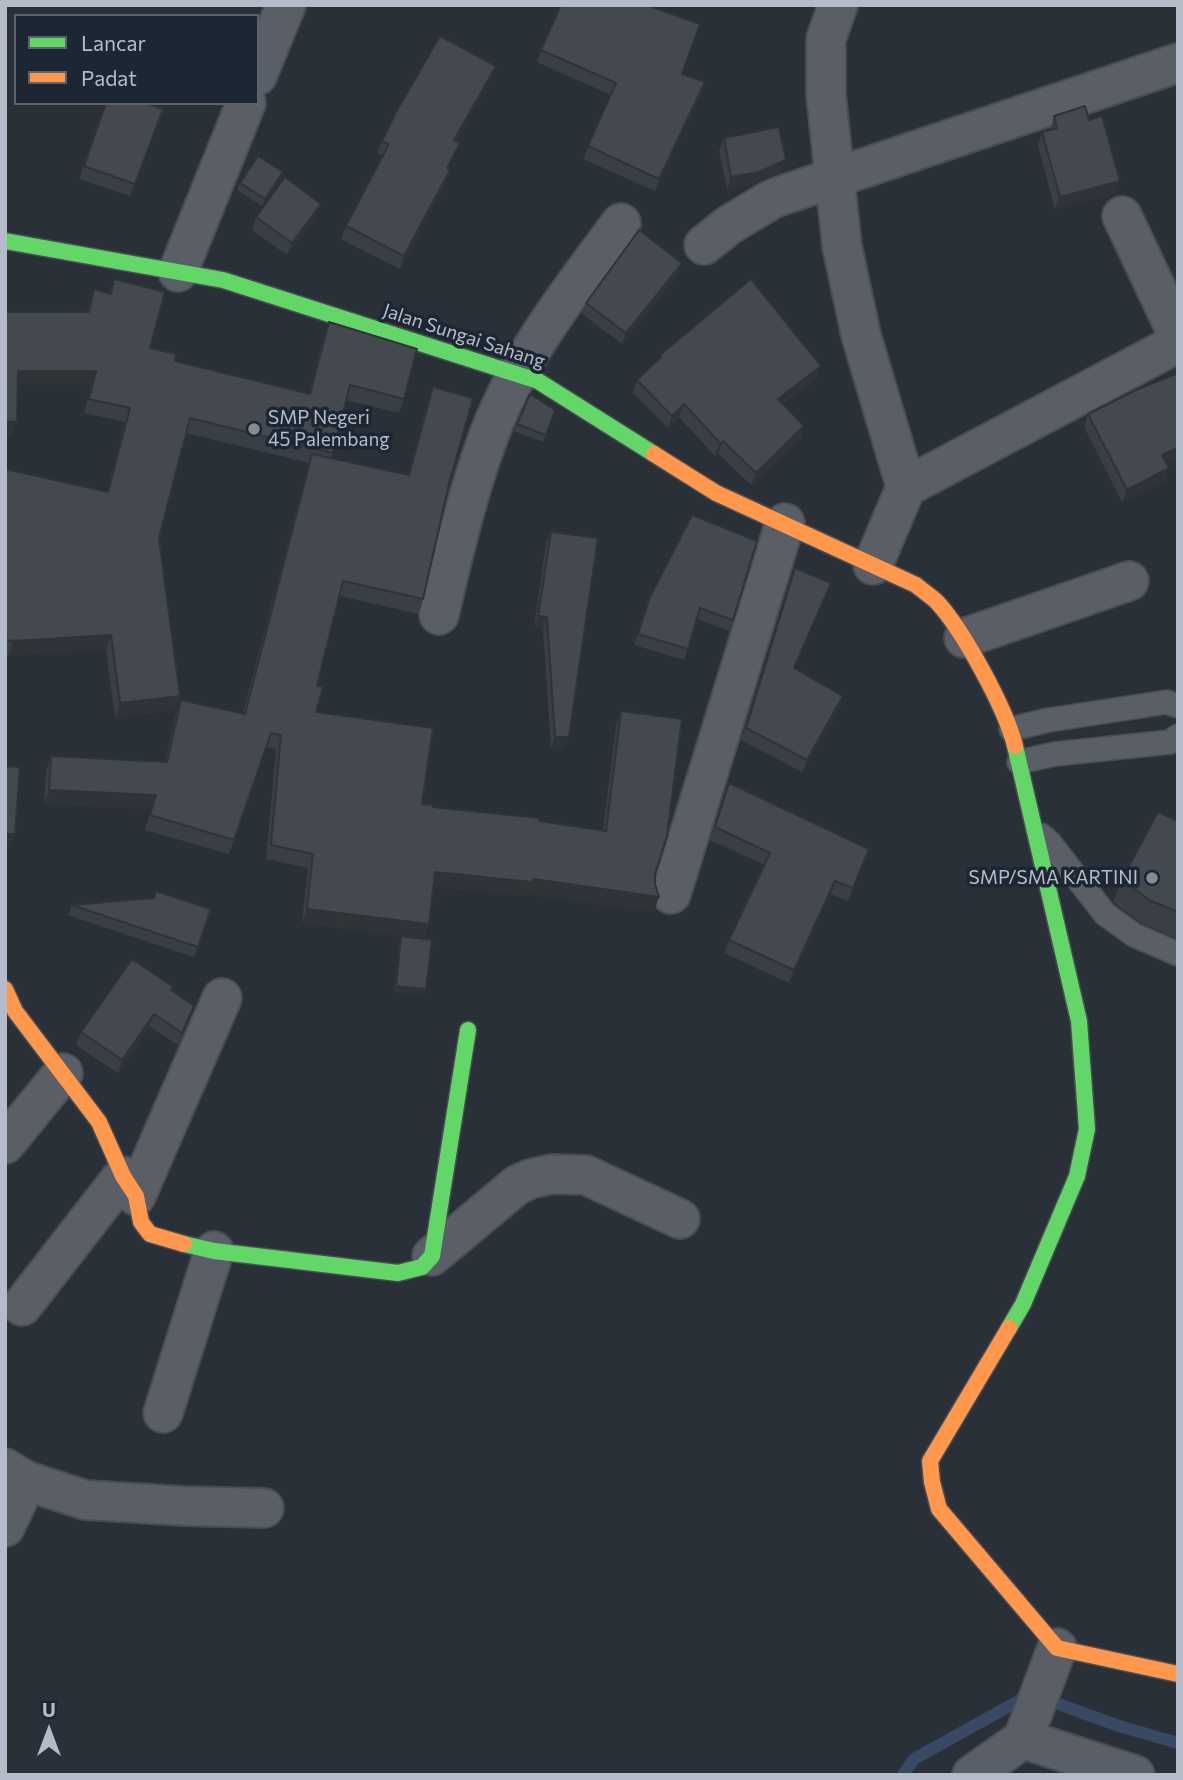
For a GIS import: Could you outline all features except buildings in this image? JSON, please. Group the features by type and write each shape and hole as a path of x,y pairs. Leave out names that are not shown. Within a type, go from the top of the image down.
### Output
{"street":[{"path":"259,71 286,5"},
{"path":"838,5 826,39 826,95 842,246 861,335 906,487"},
{"path":"704,245 729,225 774,198 1178,63"},
{"path":"178,272 245,105"},
{"path":"1122,216 1178,335"},
{"path":"439,615 459,531 489,434 517,374 563,303 621,223"},
{"name":"Jalan Sungai Sahang","path":"5,241 223,280 538,381 716,493 916,585 937,602 964,638 1011,729 1079,1021 1087,1129 1077,1176 1023,1304 930,1461 939,1509 1056,1653"},
{"path":"873,565 906,487 1178,343"},
{"path":"671,894 785,523"},
{"path":"964,638 1129,581"},
{"path":"5,989 15,1011 99,1122 130,1186 141,1222 150,1234 165,1240 214,1251 398,1273 422,1267 517,1185 552,1174 586,1175 680,1219"},
{"path":"22,1306 130,1186 222,998"},
{"path":"432,1256 468,1030"},
{"path":"5,1144 63,1073"},
{"path":"163,1413 214,1251"},
{"path":"5,1527 16,1474 85,1500 264,1508"},
{"path":"972,1775 1026,1734 1056,1653 1178,1674"},
{"path":"1026,1734 1135,1775"}],"lane":[{"path":"1011,729 1049,720 1167,702 1178,706"},
{"path":"1019,762 1055,754 1170,742 1178,736"},
{"path":"1036,831 1050,843 1105,914 1134,936 1178,954"}],"waterway":[{"path":"903,1775 914,1759 1031,1694 1119,1726 1178,1743"}],"traffic: fast":[{"path":"5,241 223,280 538,381 654,454"},
{"path":"1009,1328 1023,1304 1077,1176 1087,1129 1079,1021 1015,746"},
{"path":"184,1244 214,1251 398,1273 422,1267 432,1256 468,1030"}],"traffic: slow":[{"path":"654,454 716,493 916,585 937,602 959,631 1003,712 1015,746"},
{"path":"5,989 15,1011 99,1122 123,1176 136,1196 141,1222 150,1234 184,1244"},
{"path":"1009,1328 930,1461 939,1509 1057,1648 1178,1674"}],"place":[{"name":"SMP Negeri 45 Palembang","path":"254,429"},
{"name":"SMP/SMA KARTINI","path":"1152,878"}]}
